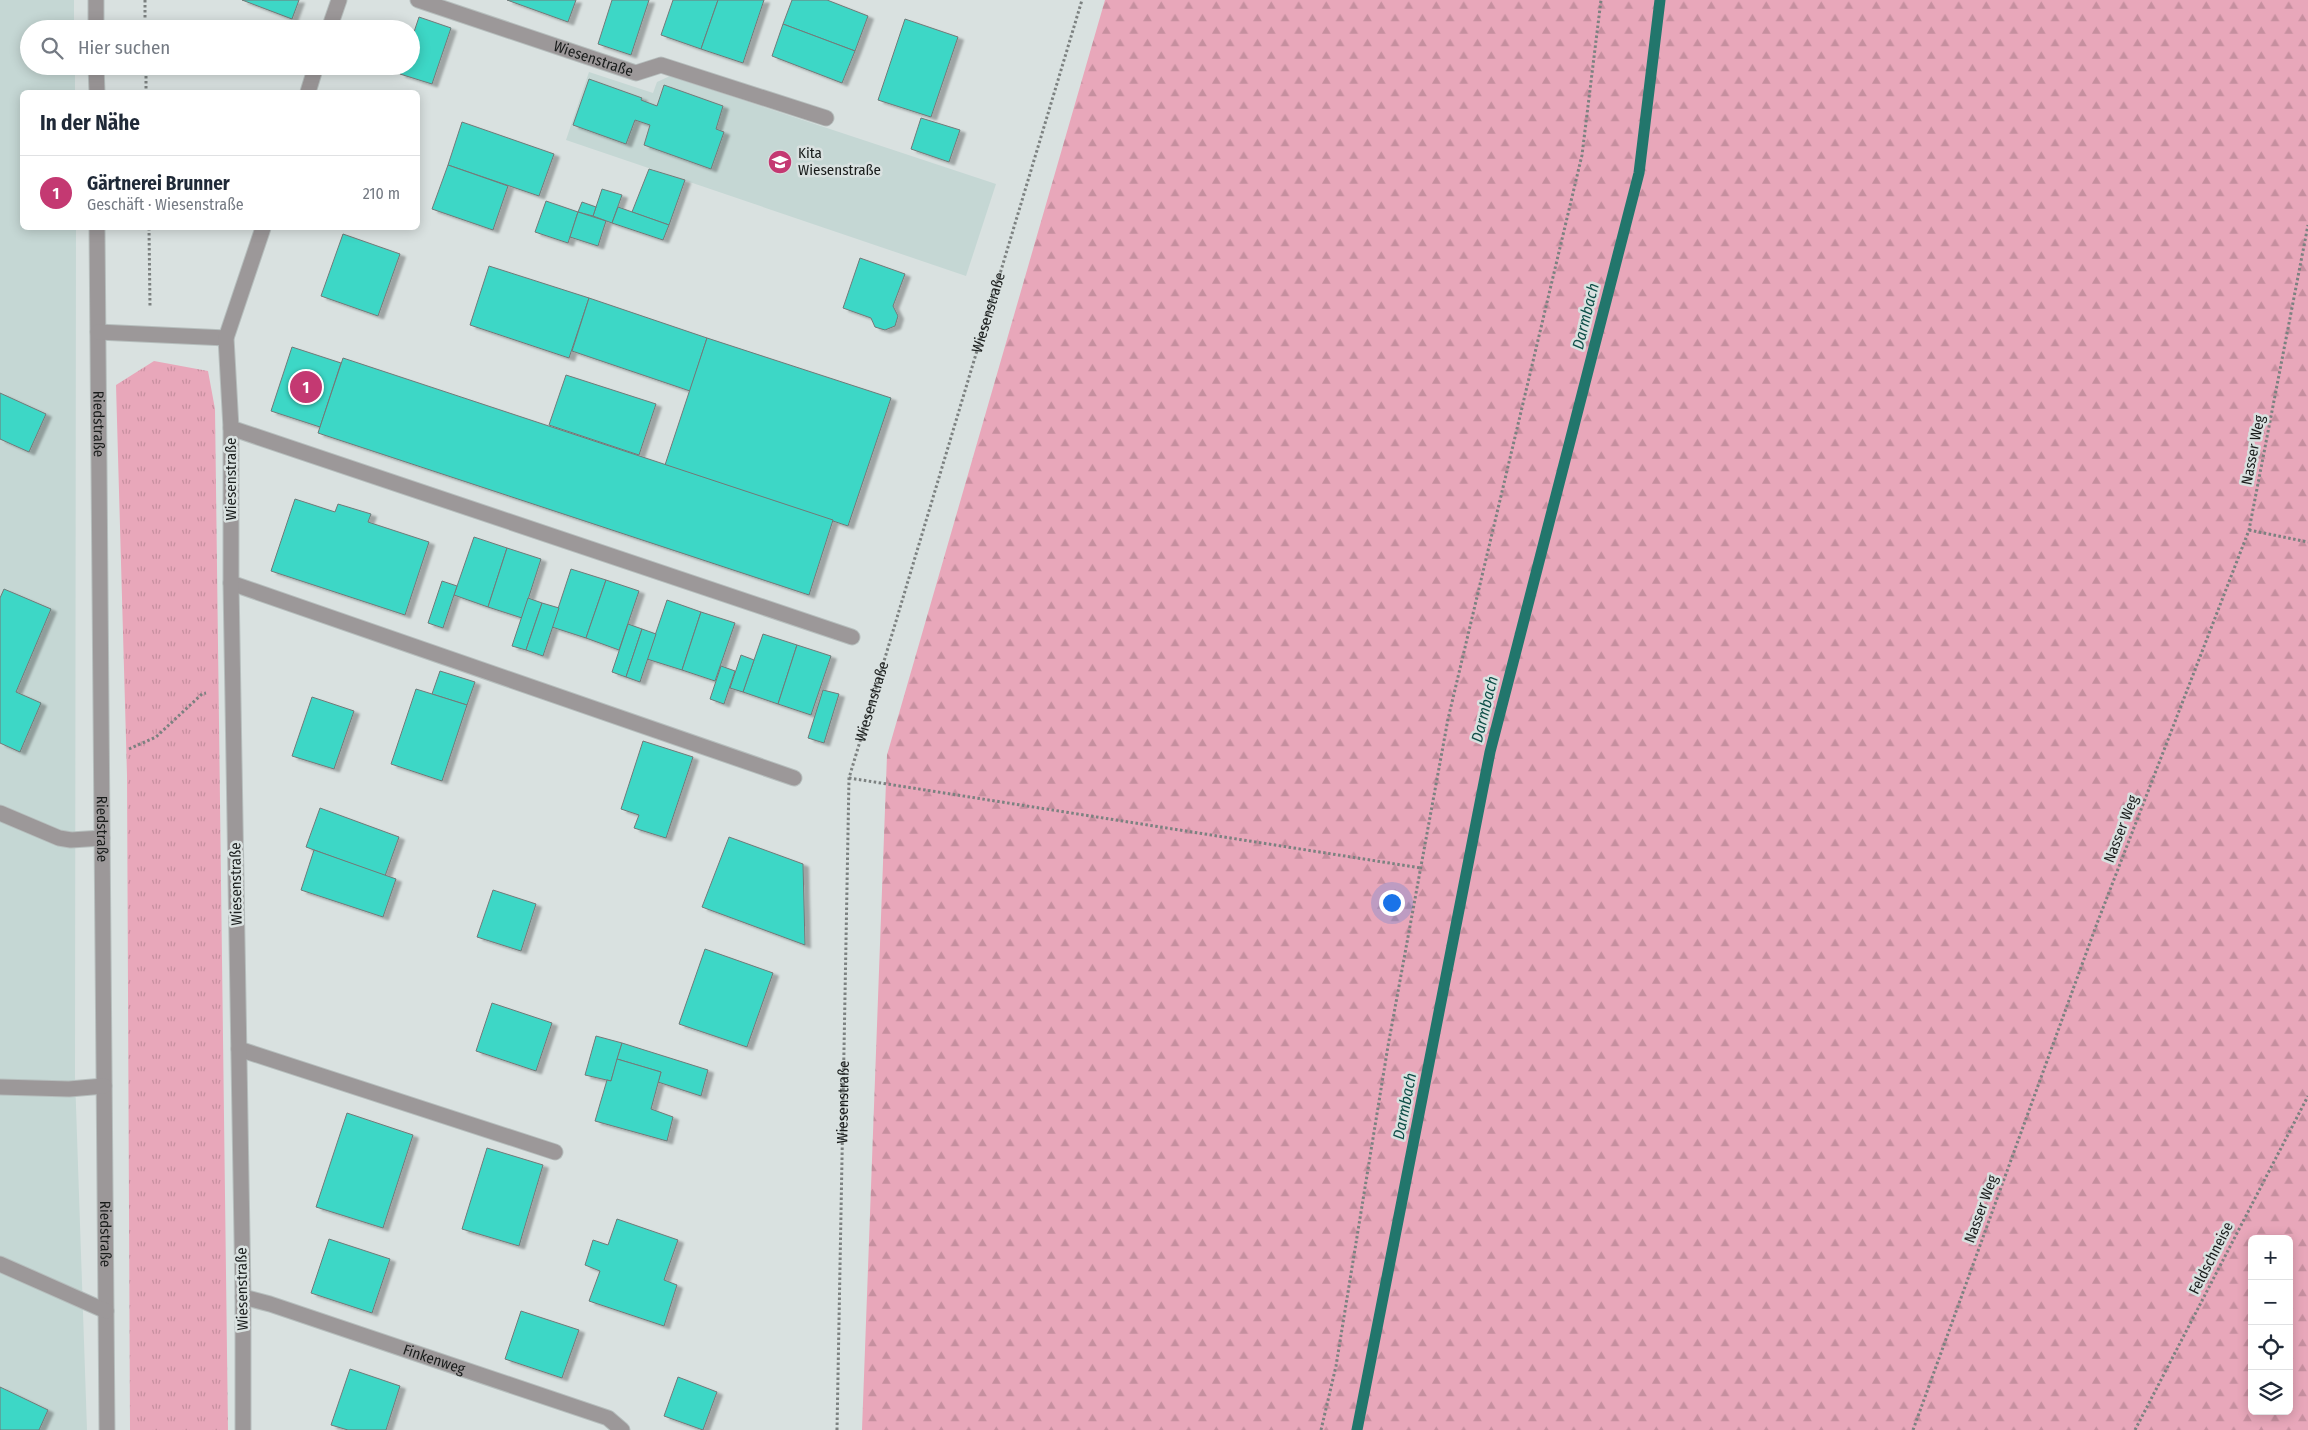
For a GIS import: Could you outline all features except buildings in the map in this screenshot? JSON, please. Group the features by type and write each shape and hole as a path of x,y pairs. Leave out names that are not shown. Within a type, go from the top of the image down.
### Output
{"street":[{"path":"96,0 96,20"},
{"path":"332,20 339,0"},
{"name":"Wiesenstraße","path":"418,0 636,73 661,65 826,118"},
{"path":"96,75 96,90"},
{"path":"309,90 313,75"},
{"name":"Riedstraße","path":"97,230 107,1430"},
{"name":"Wiesenstraße","path":"243,1430 243,1297 231,583 231,428 226,338 262,230"},
{"path":"98,332 226,338"},
{"path":"231,428 852,637"},
{"path":"231,583 794,778"},
{"path":"0,813 59,838 71,840 102,838"},
{"path":"239,1050 555,1152"},
{"path":"0,1087 69,1089 104,1086"},
{"path":"0,1264 106,1312"},
{"name":"Finkenweg","path":"243,1297 270,1304 608,1418 622,1430"}],"path":[{"path":"145,0 145,20"},
{"name":"Wiesenstraße","path":"837,1430 849,778 1082,0"},
{"path":"1321,1430 1336,1366 1388,1046 1448,719 1582,155 1601,0"},
{"path":"146,75 146,90"},
{"name":"Nasser Weg","path":"1913,1430 2096,926 2249,530 2308,226"},
{"path":"149,230 151,334"},
{"path":"2249,530 2308,542"},
{"path":"101,761 156,737 202,694 233,688"},
{"path":"849,778 1421,868"},
{"name":"Feldschneise","path":"2135,1430 2308,1096"}],"shaded area":[{"path":"0,0 74,0 74,20 20,20 20,75 75,75 75,90 20,90 20,230 76,230 75,1077 87,1430 0,1430"},
{"name":"Kita Wiesenstraße","path":"589,72 653,93 657,82 670,76 996,184 966,276 566,140"}],"green space":[{"path":"1105,0 2308,0 2308,1430 862,1430 887,755"},
{"path":"154,361 208,371 215,409 228,1430 130,1430 127,775 116,385"}],"waterway":[{"name":"Darmbach","path":"1357,1430 1490,752 1639,173 1660,0"}],"place":[{"name":"Kita Wiesenstraße","path":"780,162"},
{"name":"Gärtnerei Brunner","path":"306,387"}]}
